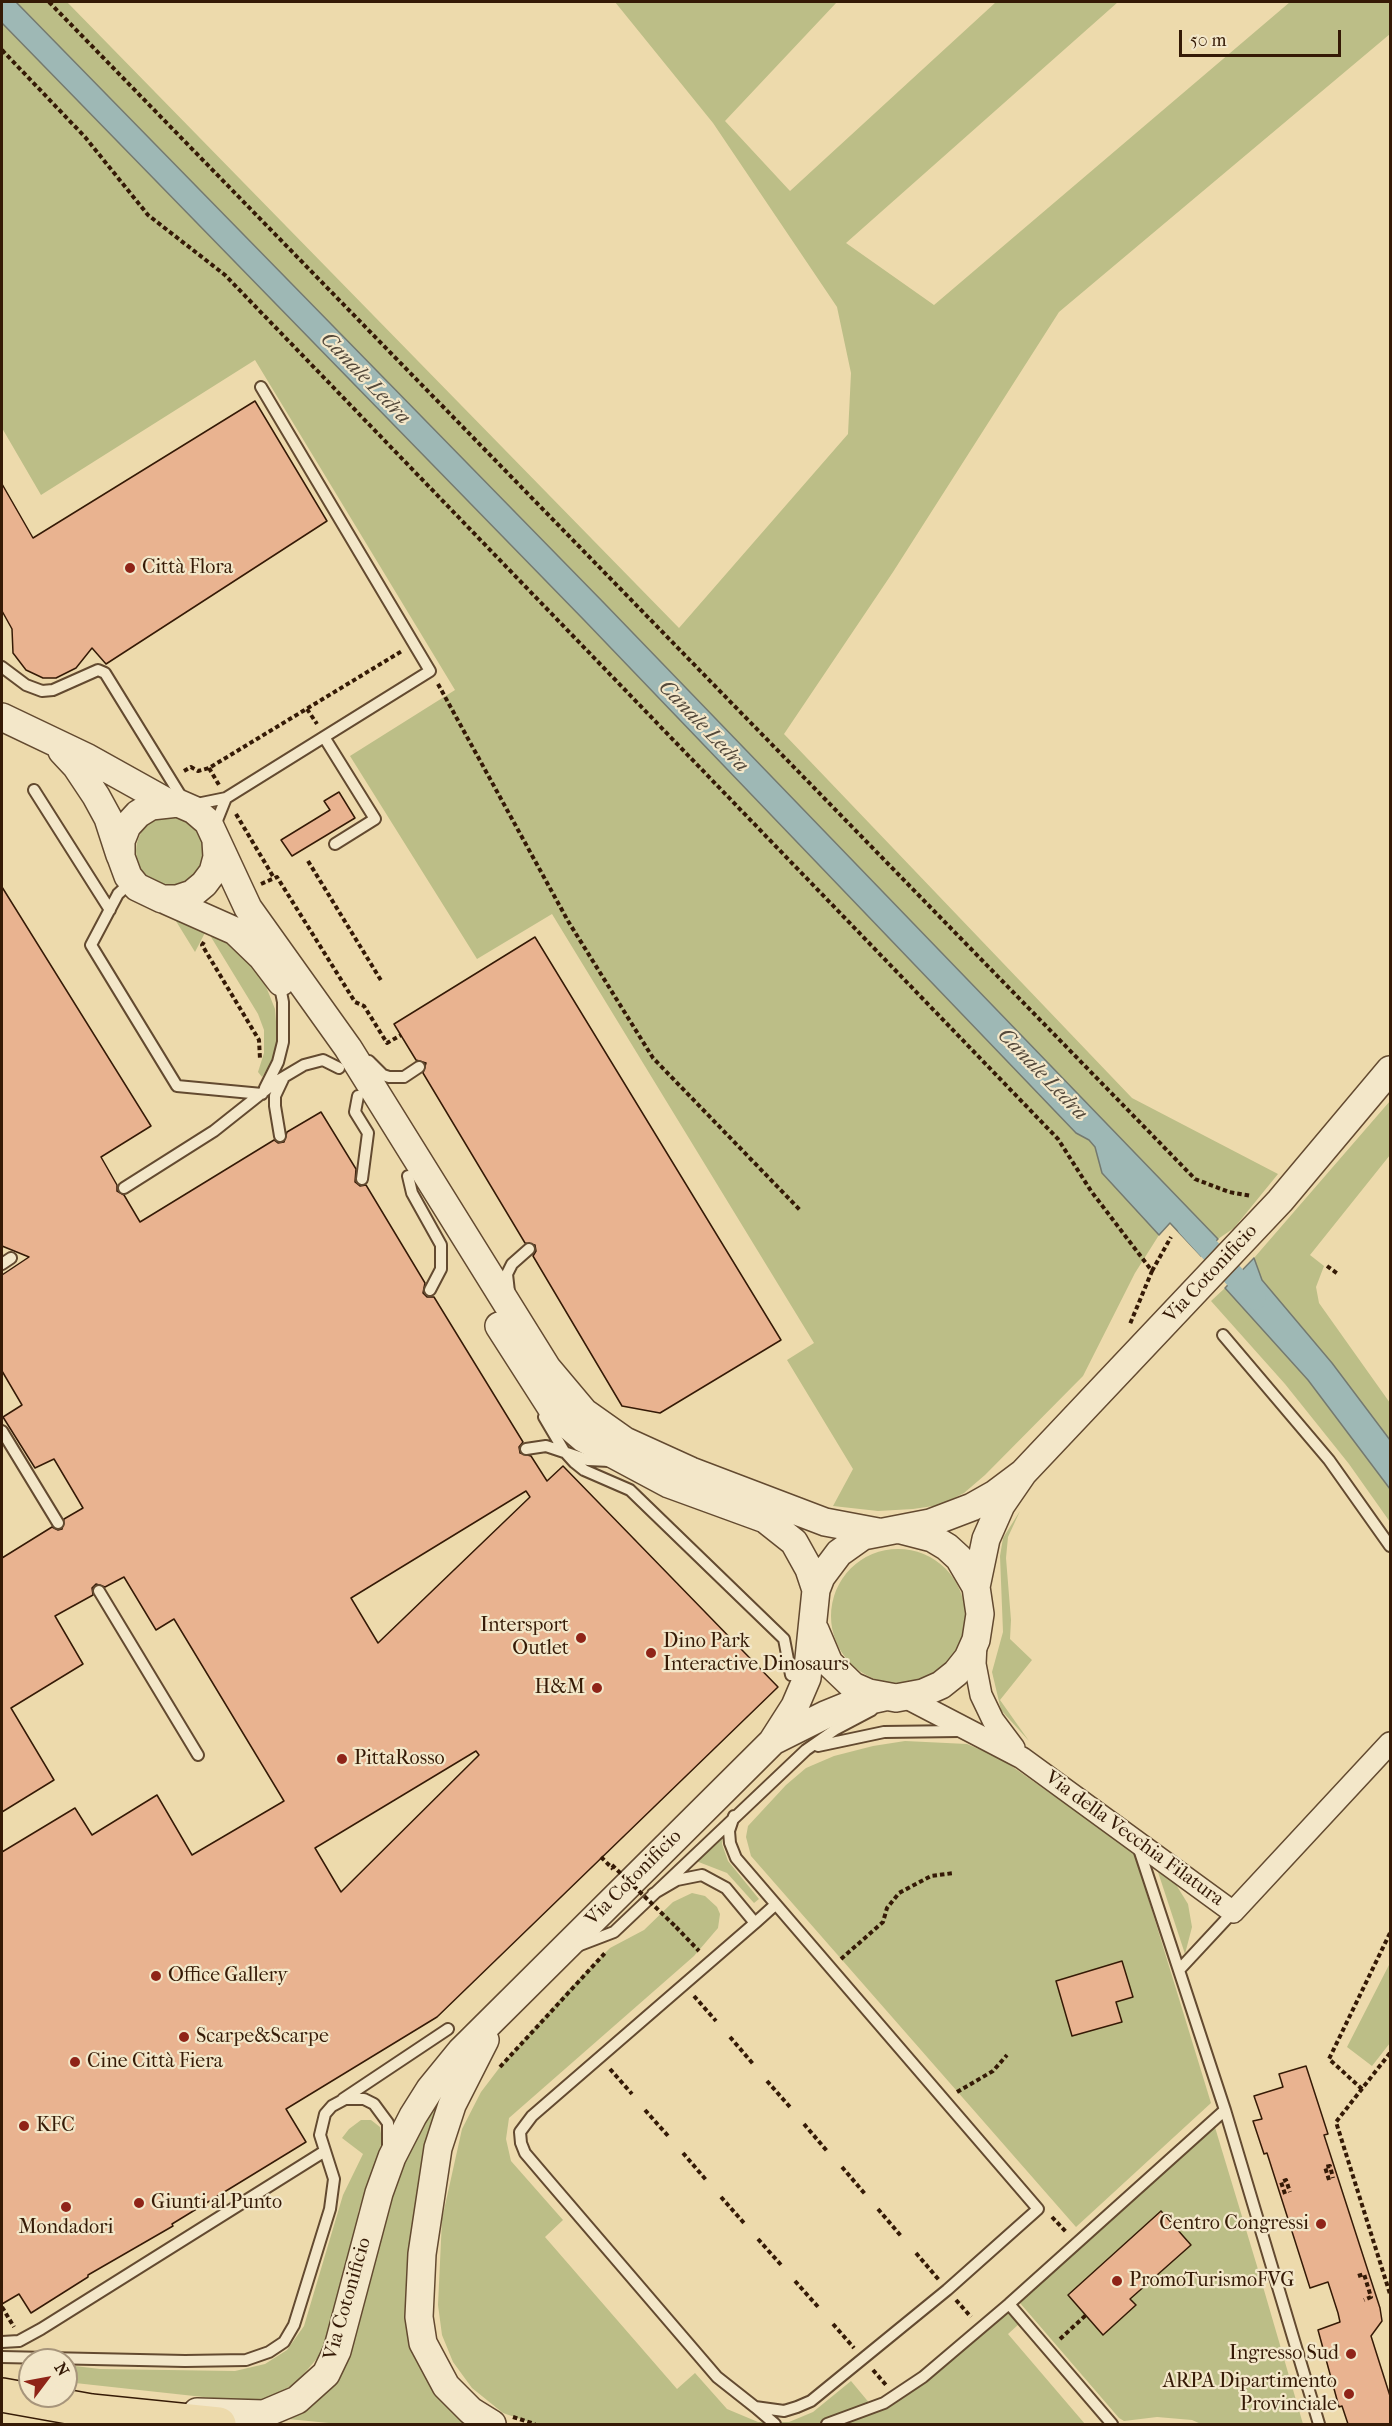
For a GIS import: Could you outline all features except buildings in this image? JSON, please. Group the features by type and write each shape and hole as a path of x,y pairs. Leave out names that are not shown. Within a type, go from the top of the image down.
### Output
{"main road":[{"path":"2,2395 91,2411 219,2424"}],"street":[{"path":"2,717 175,796 201,814 215,836 248,908 348,1048 547,1368 584,1412 626,1441 691,1471 825,1522 889,1531"},
{"path":"50,740 76,766 96,796 115,836 132,882 148,895 235,931 278,978 408,1176 532,1382 556,1415 626,1475 669,1484 765,1519 783,1531 802,1553 814,1603 820,1648 829,1663 854,1686 895,1697"},
{"path":"121,857 121,841 127,826 138,814 175,796"},
{"path":"162,899 177,899 192,894 204,884 213,872 217,857 215,836"},
{"name":"Via Cotonificio","path":"772,1742 825,1714 852,1704 923,1693 949,1679 968,1658 976,1640 980,1614 976,1587 986,1539 1001,1505 1023,1473 1280,1201 1390,1070"},
{"name":"Via Cotonificio","path":"91,2411 124,2407 264,2414 297,2400 314,2388 326,2374 335,2358 379,2193 392,2157 430,2089 461,2051 772,1742 795,1706 807,1678 814,1603 821,1577 839,1553 857,1540 930,1523 972,1507 1023,1473"},
{"name":"Via Cotonificio","path":"889,1531 924,1535 947,1546 959,1558 976,1587"},
{"name":"Via della Vecchia Filatura","path":"976,1640 975,1664 981,1695 1003,1736 1022,1758"},
{"name":"Via della Vecchia Filatura","path":"895,1697 976,1732 1022,1758 1233,1912 1390,1743"},
{"name":"Via Cotonificio","path":"498,2016 452,2105 438,2148 419,2288 419,2317 423,2343 432,2365 456,2398 498,2419"}],"lane":[{"path":"215,836 229,802 322,732 430,671 261,387"},
{"path":"2,667 26,685 42,691 53,690 98,670 105,673 175,796 229,802"},
{"path":"322,732 375,819 335,844"},
{"path":"34,790 110,910"},
{"path":"132,882 118,894 91,945 177,1086 262,1094"},
{"path":"262,1094 278,1062 283,1042 283,1002 278,978"},
{"path":"317,1002 341,1019 368,1061 383,1075 404,1077 419,1067"},
{"path":"124,1188 214,1131 284,1077 312,1061 323,1060 339,1068"},
{"path":"280,1136 275,1096 284,1077"},
{"path":"357,1096 356,1112 368,1133 362,1179"},
{"path":"408,1176 412,1192 441,1245 441,1269 430,1290"},
{"path":"529,1249 512,1264 507,1285 516,1311 547,1368"},
{"path":"2,1264 12,1258"},
{"path":"492,1315 494,1330 564,1450 584,1470 626,1475"},
{"path":"1223,1335 1329,1460 1390,1546"},
{"path":"2,1431 58,1523"},
{"path":"526,1449 546,1446 564,1450 626,1475 784,1639 791,1675"},
{"path":"99,1591 198,1755"},
{"path":"558,1954 614,1932 806,1750 836,1729 895,1697"},
{"path":"806,1750 840,1739 884,1732 976,1732"},
{"path":"734,1816 729,1830 730,1843 736,1858 829,1969 1038,2209 947,2290 811,2401 784,2411 755,2407"},
{"path":"1137,1842 1225,2110 1319,2424"},
{"path":"653,1894 677,1880 702,1875 726,1888 755,1923"},
{"path":"775,1905 532,2116 520,2132 525,2153 717,2377 776,2424"},
{"path":"1179,1970 1233,1912"},
{"path":"2,2356 185,2361 246,2360 269,2352 284,2342 294,2325 330,2209 334,2179 320,2135 325,2114 448,2029"},
{"path":"338,2103 353,2098 364,2099 374,2104 385,2117 389,2133 388,2148 379,2193"},
{"path":"827,2424 884,2403 923,2377 1010,2304 1225,2110"},
{"path":"2,2342 19,2341 36,2332 326,2151"},
{"path":"1010,2304 1112,2424"}],"path":[{"path":"49,2 1195,1179 1229,1192 1280,1201"},
{"path":"2,50 85,137 148,215 225,275 1058,1138 1091,1191 1152,1271"},
{"path":"175,796 191,767 198,771 209,768 414,644"},
{"path":"430,671 567,921 653,1058 800,1210"},
{"path":"307,709 322,732"},
{"path":"209,768 219,786"},
{"path":"229,802 274,878 277,877 355,1002 364,1006 387,1043 401,1035"},
{"path":"308,861 382,982"},
{"path":"258,886 274,878"},
{"path":"207,936 202,945 259,1040 261,1053 257,1068"},
{"path":"1129,1325 1152,1271 1171,1237"},
{"path":"1327,1266 1338,1274"},
{"path":"601,1857 685,1936 699,1951 694,1956"},
{"path":"829,1969 872,1934 883,1922 887,1908 899,1893 931,1876 954,1873"},
{"path":"676,1927 678,1934 685,1936"},
{"path":"493,2076 523,2039 610,1948 614,1932"},
{"path":"1362,2089 1329,2059 1390,1933"},
{"path":"694,1995 716,2021"},
{"path":"730,2037 754,2065"},
{"path":"1390,2053 1336,2122 1390,2294"},
{"path":"945,2102 957,2091 993,2071 1007,2055"},
{"path":"609,2068 632,2094"},
{"path":"767,2081 790,2107"},
{"path":"645,2110 669,2137"},
{"path":"804,2124 828,2151"},
{"path":"683,2153 707,2181"},
{"path":"842,2167 865,2194"},
{"path":"721,2196 744,2223"},
{"path":"1038,2209 1054,2218 1077,2244"},
{"path":"878,2210 901,2236"},
{"path":"758,2239 782,2266"},
{"path":"916,2253 939,2281"},
{"path":"1358,2276 1364,2274 1371,2297 1364,2300"},
{"path":"795,2281 819,2308"},
{"path":"955,2300 972,2318"},
{"path":"1048,2349 1086,2315"},
{"path":"833,2324 857,2352"},
{"path":"873,2370 889,2389"},
{"path":"498,2419 535,2424"}],"green space":[{"path":"16,2 67,2 679,628 848,434 851,373 837,307 713,123 615,2 837,2 725,121 790,191 996,2 1118,2 846,243 934,305 1290,2 1390,2 1390,34 1059,312 893,572 784,734 1132,1098 1278,1174 1234,1228 1218,1239 604,603"},
{"path":"2,23 584,620 1076,1133 1089,1140 1095,1147 1102,1173 1159,1235 1135,1273 1083,1376 985,1475 964,1493 940,1505 913,1509 878,1511 833,1506 853,1469 787,1360 814,1343 552,914 477,959 350,756 455,690 255,360 41,495 2,428"},
{"path":"171,816 184,819 196,826 203,838 206,851 203,864 196,876 184,883 171,886 158,883 146,876 139,864 136,851 139,838 146,826 158,819"},
{"path":"171,913 209,925 195,952"},
{"path":"215,929 226,934 263,979 275,1009 278,1046 272,1062 262,1077 258,1072 264,1053 264,1030 258,1014 211,937"},
{"path":"1390,1101 1390,1155 1310,1255 1324,1266 1316,1287 1319,1303 1390,1403 1390,1440 1332,1363 1262,1280 1254,1258"},
{"path":"1225,1288 1308,1380 1390,1489 1390,1522 1349,1464 1285,1384 1211,1301"},
{"path":"1020,1511 1008,1537 1006,1558 1011,1620 1010,1639 1032,1660 1000,1700 1029,1741 1001,1710 992,1672 1003,1632 1000,1556 1003,1538"},
{"path":"898,1549 924,1554 945,1569 960,1590 965,1616 960,1642 945,1663 924,1678 898,1683 872,1678 851,1663 836,1642 831,1616 836,1590 851,1569 872,1554"},
{"path":"905,1741 967,1744 1000,1758 1134,1852 1211,2103 1076,2227 751,1856 746,1837 748,1826 786,1785 806,1768 834,1756"},
{"path":"723,1834 722,1844 728,1861 759,1899 754,1903 727,1873 696,1861"},
{"path":"1157,1869 1175,1883 1188,1904 1192,1927 1185,1954"},
{"path":"692,1893 705,1896 717,1907 720,1914 718,1928 694,1956 509,2118 506,2139 511,2161 563,2220 545,2237 677,2389 695,2373 727,2409 758,2422 789,2422 813,2412 851,2381 871,2405 819,2424 535,2424 503,2413 472,2388 453,2362 442,2335 438,2305 442,2219 462,2129 481,2092 500,2067 567,1991 610,1948 644,1930 673,1902"},
{"path":"1390,1963 1390,2043 1372,2066 1347,2047"},
{"path":"461,2066 407,2302 471,2424 339,2424 288,2419 301,2411 419,2125"},
{"path":"361,2120 371,2120 380,2127 383,2147 358,2212 357,2234 328,2336 320,2355 296,2383 266,2400 249,2402 78,2383 78,2366 100,2369 235,2371 265,2364 287,2350 304,2326 343,2195 363,2154 342,2138"},
{"path":"1214,2124 1303,2424 1201,2424 1192,2420 1157,2417 1124,2421 1020,2303"},
{"path":"1008,2311 1019,2324 1008,2334 1085,2424 839,2424 888,2406"}],"water":[{"path":"2,2 16,2 604,603 1218,1239 1201,1256 1170,1223 1159,1235 1102,1173 1095,1147 1089,1140 1076,1133 584,620 2,23"},
{"path":"1254,1258 1262,1280 1332,1363 1390,1440 1390,1489 1308,1380 1225,1288"}],"waterway":[{"name":"Canale Ledra","path":"1188,1226 1255,1299"}],"place":[{"name":"Città Flora","path":"130,568"},
{"name":"Intersport Outlet","path":"581,1638"},
{"name":"Dino Park Interactive Dinosaurs","path":"651,1653"},
{"name":"H&M","path":"597,1688"},
{"name":"PittaRosso","path":"342,1759"},
{"name":"Office Gallery","path":"156,1976"},
{"name":"Scarpe&Scarpe","path":"184,2037"},
{"name":"Cine Città Fiera","path":"75,2062"},
{"name":"KFC","path":"24,2126"},
{"name":"Giunti al Punto","path":"139,2203"},
{"name":"Mondadori","path":"66,2207"},
{"name":"Centro Congressi","path":"1321,2224"},
{"name":"PromoTurismoFVG","path":"1117,2281"},
{"name":"Ingresso Sud","path":"1351,2354"},
{"name":"ARPA Dipartimento Provinciale","path":"1349,2394"}]}
